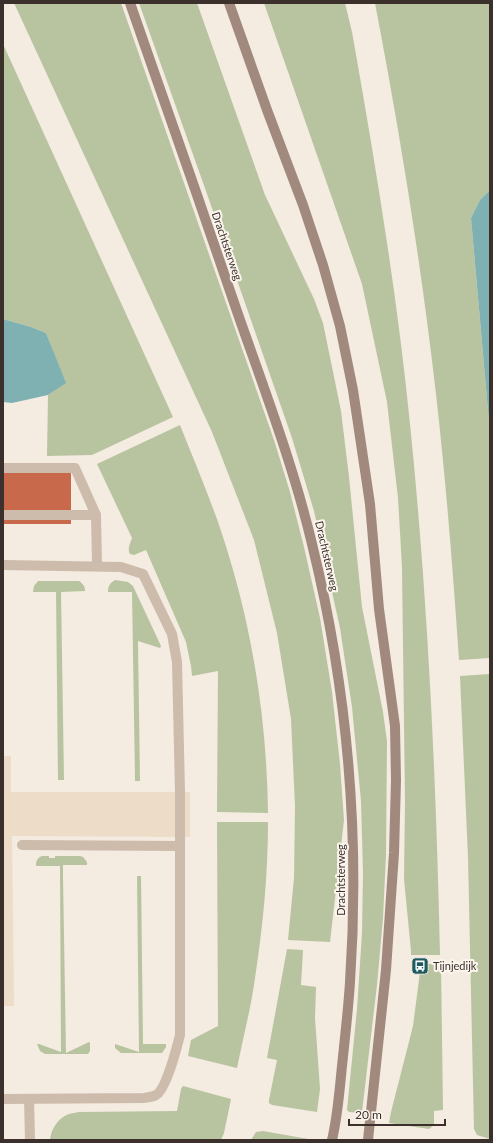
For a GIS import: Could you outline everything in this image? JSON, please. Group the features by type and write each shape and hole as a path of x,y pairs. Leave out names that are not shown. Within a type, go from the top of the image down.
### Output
{"main road":[{"name":"Drachtsterweg","path":"130,3 289,461 302,502 313,545 330,624 343,718 349,778 354,895 348,1011 337,1114 332,1140"},
{"path":"229,3 303,205 323,265 340,326 354,390 368,490 380,609 395,726 396,780 394,853 386,970 368,1140"}],"lane":[{"path":"3,468 76,468 96,515 97,566"},
{"path":"3,515 96,515"},
{"path":"3,565 121,567 143,574 172,634 177,662 180,784 180,1035 173,1062 163,1088 157,1095 144,1098 3,1100"},
{"path":"22,845 180,846"},
{"path":"29,1100 30,1140"}],"green space":[{"path":"14,3 121,3 274,440 290,492 304,547 320,618 332,692 340,764 344,820 330,942 288,940 294,878 295,806 291,719 277,633 254,540 212,432"},
{"path":"139,3 197,3 265,195 314,299 323,323 341,411 362,607 383,712 387,741 386,855 383,918 377,985 362,1112 360,1113 349,1112 347,1110 357,1009 362,933 363,873 361,801 352,707 340,628 314,511 292,438"},
{"path":"264,3 345,3 352,32 385,228 399,326 410,424 422,556 430,689 440,955 411,955 404,879 405,801 402,567 398,498 387,402 362,284"},
{"path":"375,3 490,3 490,190 480,200 471,218 490,433 490,658 459,660 440,427 424,296 393,101"},
{"path":"3,44 173,417 92,455 47,456 48,395 65,383 46,333 3,319"},
{"path":"180,425 206,489 223,537 245,617 252,649 262,715 268,813 217,812 218,671 192,676 186,642 146,550 134,555 130,554 129,548 132,538 97,464"},
{"path":"115,580 128,582 133,586 161,646 160,648 138,641 140,781 135,781 132,592 108,592 108,588"},
{"path":"38,581 79,581 84,585 85,589 85,591 61,592 64,780 58,780 56,592 33,592 34,586"},
{"path":"490,674 490,1139 477,1135 474,1129 468,857 460,676"},
{"path":"217,822 268,822 266,880 260,939 255,978 237,1068 188,1056 191,1040 218,1026"},
{"path":"42,856 55,858 55,856 80,856 87,862 87,865 63,865 63,877 66,1053 89,1042 90,1051 88,1054 45,1054 40,1051 37,1044 61,1052 60,866 36,866 37,860"},
{"path":"137,876 141,876 143,1044 166,1044 166,1047 162,1053 121,1053 115,1048 115,1044 139,1052"},
{"path":"287,949 303,950 301,985 316,987 315,1018 320,1089 317,1112 272,1105 269,1103 277,1060 267,1058"},
{"path":"421,964 441,964 443,1110 434,1111 434,1125 429,1129 389,1123 413,1026"},
{"path":"183,1086 231,1099 224,1133 221,1140 50,1140 52,1132 58,1121 70,1114 79,1112 177,1111 181,1089"},
{"path":"263,1131 314,1140 251,1140 256,1132"}],"shaded area":[{"path":"3,756 11,756 11,792 190,792 190,837 12,836 14,1006 3,1006"}],"water":[{"path":"490,190 490,433 471,218 480,200"},
{"path":"3,319 46,333 66,383 48,395 12,403 3,402"}],"building":[{"path":"3,472 71,472 71,524 3,524"}],"place":[{"name":"Tijnjedijk","path":"420,966"}]}
